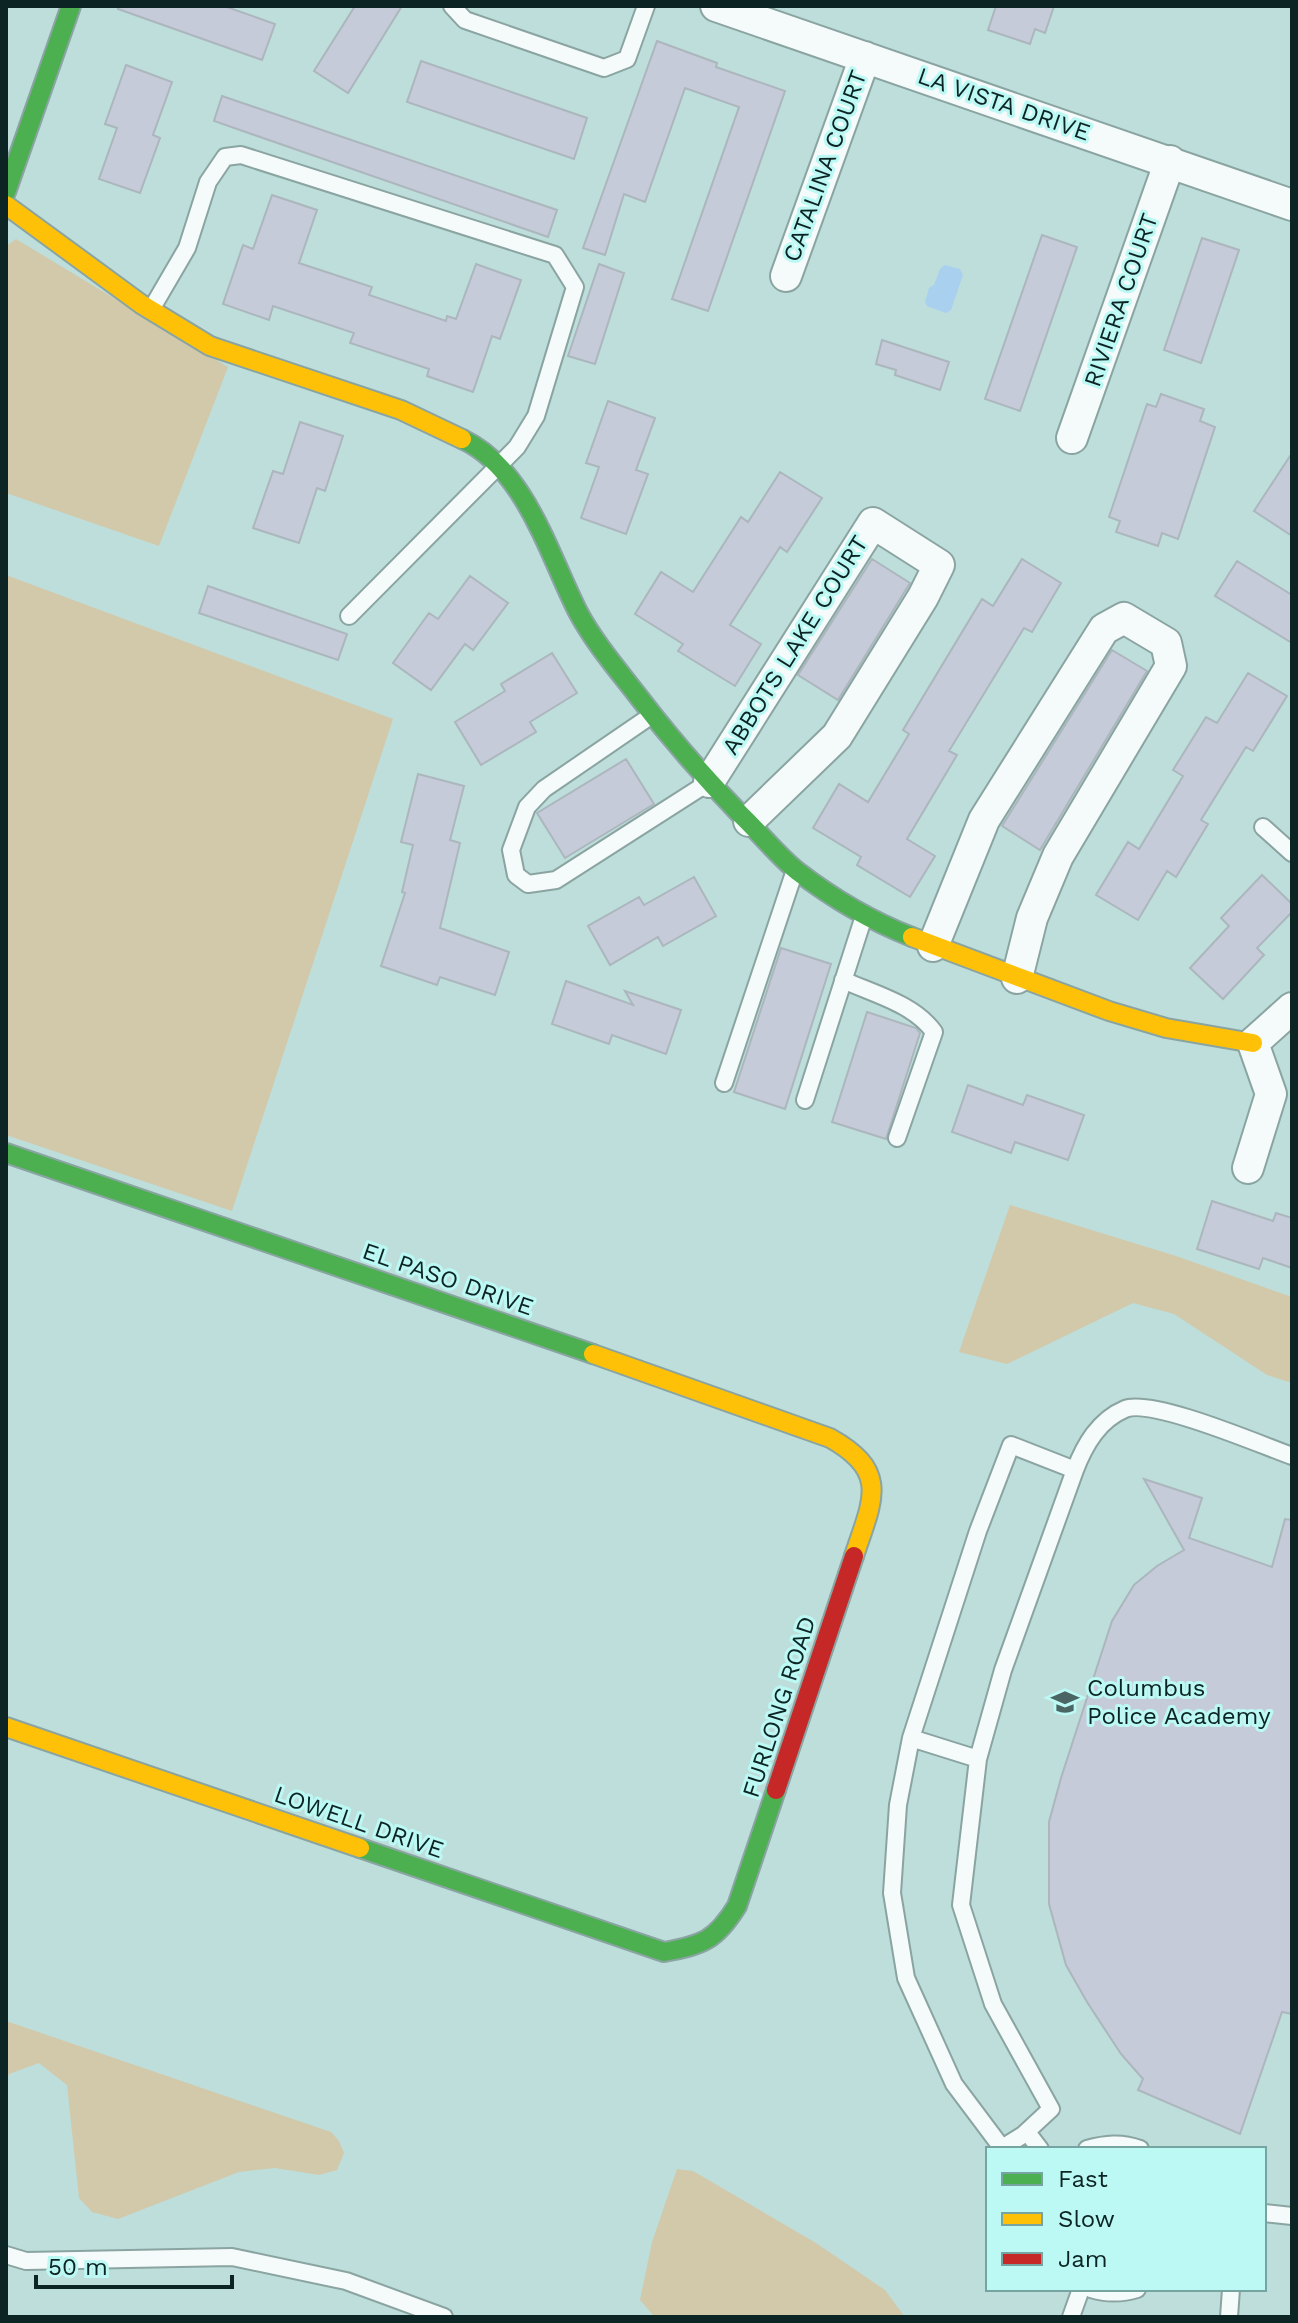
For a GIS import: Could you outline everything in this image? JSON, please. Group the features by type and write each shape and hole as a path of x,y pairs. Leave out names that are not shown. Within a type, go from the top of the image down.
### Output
{"street":[{"path":"6,192 24,121 71,6"},
{"name":"LA VISTA DRIVE","path":"716,6 1292,205"},
{"name":"CATALINA COURT","path":"786,276 865,57"},
{"name":"RIVIERA COURT","path":"1072,438 1170,161"},
{"path":"6,205 151,310 210,346 401,410 471,443 497,465 523,499 546,538 579,613 611,661 676,746 795,869 879,924 1017,978 1166,1028 1253,1043"},
{"name":"ABBOTS LAKE COURT","path":"709,782 873,523 939,565 923,597 837,736 749,821"},
{"path":"933,946 984,820 1104,629 1124,618 1166,643 1171,666 1058,856 1032,918 1017,978"},
{"path":"1253,1043 1292,1008"},
{"path":"1248,1168 1271,1094 1253,1043"},
{"name":"EL PASO DRIVE","path":"6,1153 830,1438 851,1449 866,1467"},
{"name":"FURLONG ROAD","path":"698,1947 722,1931 737,1906 871,1504 873,1485 866,1467"},
{"name":"LOWELL DRIVE","path":"6,1727 664,1952 698,1947"}],"lane":[{"path":"452,6 465,20 604,68 627,59 646,6"},
{"path":"151,310 187,248 208,182 225,157 241,155 555,255 575,287 536,416 517,447 349,616"},
{"path":"653,714 544,789 527,807 511,850 516,875 528,884 556,880 709,782"},
{"path":"1263,827 1292,853"},
{"path":"724,1083 795,869"},
{"path":"805,1100 864,915"},
{"path":"843,980 924,1018 934,1032 897,1138"},
{"path":"1004,2147 1027,2132 1051,2109 993,2004 961,1905 978,1759 1003,1670 1075,1470 1096,1428 1127,1408 1160,1410 1292,1456"},
{"path":"1001,2147 954,2084 906,1978 892,1893 898,1805 911,1738 978,1531 1011,1445 1075,1470"},
{"path":"911,1738 978,1759"},
{"path":"1027,2132 1038,2147"},
{"path":"1094,2147 1105,2144 1134,2147"},
{"path":"1266,2213 1292,2216"},
{"path":"6,2255 26,2261 232,2257 346,2281 444,2317"},
{"path":"1071,2317 1080,2291"},
{"path":"1097,2291 1130,2291"},
{"path":"1229,2317 1231,2291"}],"shaded area":[{"path":"16,239 228,367 159,546 6,493 6,246"},
{"path":"6,575 393,719 232,1211 6,1135"},
{"path":"1010,1205 1176,1256 1292,1297 1292,1383 1267,1375 1174,1314 1133,1303 1007,1364 959,1352"},
{"path":"6,2021 331,2132 344,2153 337,2170 319,2175 275,2168 239,2172 118,2219 92,2212 79,2198 67,2085 39,2063 9,2074 6,2080"},
{"path":"677,2169 693,2171 816,2243 885,2290 905,2317 653,2315 640,2300 652,2242"}],"water":[{"path":"945,265 960,269 963,275 951,310 946,313 927,306 925,302 929,288"}],"building":[{"path":"118,6 224,6 275,24 262,60 118,9"},
{"path":"355,6 402,6 348,93 314,71"},
{"path":"996,6 1054,6 1045,33 1035,29 1030,44 988,30"},
{"path":"657,41 717,63 716,67 785,91 708,311 672,299 739,107 685,88 645,202 624,194 605,255 583,248"},
{"path":"421,61 587,118 574,159 407,102"},
{"path":"126,65 172,82 153,135 160,138 140,193 99,179 117,128 105,124"},
{"path":"222,96 557,210 548,237 214,121"},
{"path":"272,195 317,210 299,263 372,287 369,295 446,321 447,316 456,319 476,264 521,280 500,339 492,336 473,392 427,376 429,369 350,343 354,333 273,306 269,320 223,304 243,245 253,249"},
{"path":"1042,235 1077,247 1020,411 985,399"},
{"path":"1202,238 1239,250 1201,363 1164,350"},
{"path":"599,264 624,273 595,364 568,356"},
{"path":"882,340 949,362 940,390 895,375 896,370 876,364"},
{"path":"1161,394 1204,409 1200,421 1215,427 1178,539 1162,533 1158,546 1116,532 1120,521 1109,517 1147,404 1156,407"},
{"path":"608,401 655,418 636,470 648,474 626,534 581,518 599,467 586,463"},
{"path":"300,422 343,436 325,491 317,488 299,543 253,528 273,471 283,474"},
{"path":"1292,453 1292,536 1254,511"},
{"path":"780,472 822,498 787,552 780,547 730,625 761,644 735,686 678,651 683,644 635,614 661,572 693,592 741,517 748,522"},
{"path":"872,559 910,583 838,700 798,675"},
{"path":"1022,559 1061,583 1032,632 1024,628 949,751 957,755 907,839 935,856 910,897 857,865 861,857 813,828 839,784 868,802 909,734 903,730 982,599 993,606"},
{"path":"1237,561 1292,595 1292,643 1215,596"},
{"path":"470,576 508,603 473,650 465,644 431,690 393,663 429,613 438,619"},
{"path":"208,586 347,634 338,660 199,613"},
{"path":"1112,650 1147,671 1040,850 1002,826"},
{"path":"552,653 577,693 530,722 536,732 481,765 455,722 505,691 501,684"},
{"path":"1248,673 1287,696 1253,751 1246,747 1201,820 1208,824 1176,877 1167,871 1138,920 1096,895 1128,842 1139,849 1183,776 1173,770 1206,717 1217,723"},
{"path":"626,759 654,804 565,858 537,813"},
{"path":"418,774 464,786 450,840 460,843 440,928 509,952 495,995 440,977 437,985 381,966 405,893 402,892 413,845 401,842"},
{"path":"1262,875 1292,904 1292,912 1257,948 1264,955 1223,999 1190,968 1229,926 1221,918"},
{"path":"694,877 716,916 663,946 658,937 610,965 588,926 639,897 644,905"},
{"path":"781,948 831,964 785,1109 734,1092"},
{"path":"566,981 633,1005 625,991 681,1010 666,1054 612,1035 609,1044 552,1024"},
{"path":"867,1012 916,1028 920,1033 886,1139 832,1122"},
{"path":"968,1085 1023,1105 1027,1095 1084,1115 1068,1160 1015,1142 1011,1153 952,1132"},
{"path":"1212,1201 1273,1221 1276,1213 1292,1218 1292,1268 1263,1258 1259,1269 1197,1249"},
{"path":"1144,1479 1202,1498 1189,1538 1272,1567 1285,1519 1292,1520 1292,2014 1282,2012 1240,2134 1138,2090 1143,2079 1121,2054 1066,1965 1049,1904 1049,1822 1112,1621 1134,1585 1184,1550"}],"traffic: fast":[{"path":"6,192 71,6"},
{"path":"462,439 484,452 519,491 591,634 650,712 701,772 797,871 852,908 912,937"},
{"path":"6,1153 593,1354"},
{"path":"360,1848 664,1952 689,1947 715,1934 737,1906 776,1790"}],"traffic: slow":[{"path":"6,205 141,304 210,346 401,410 462,439"},
{"path":"912,937 1109,1011 1166,1028 1253,1043"},
{"path":"593,1354 830,1438 849,1451 862,1463 872,1489 854,1556"},
{"path":"6,1727 360,1848"}],"traffic: jam":[{"path":"776,1790 854,1556"}],"place":[{"name":"Columbus Police Academy","path":"1065,1702"}]}
